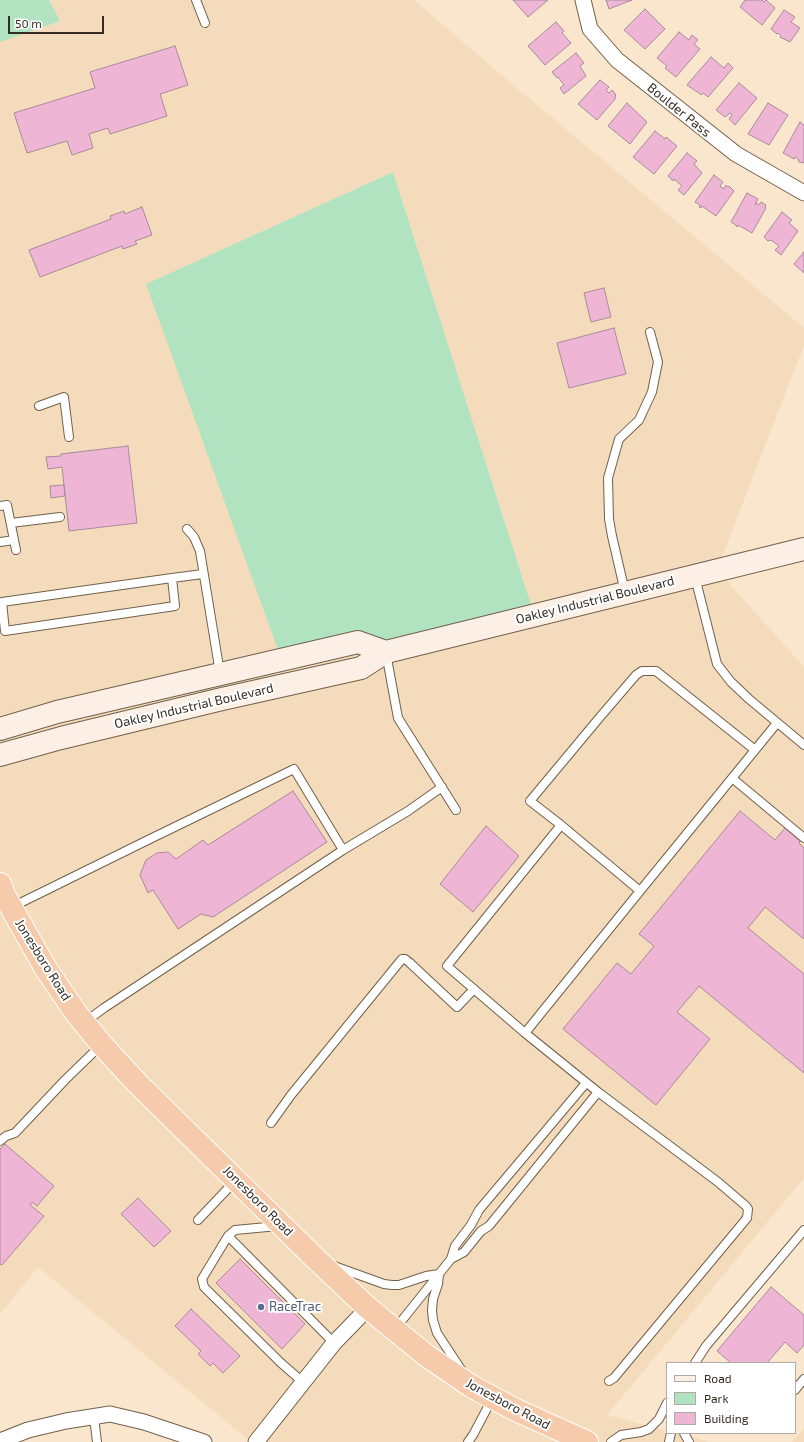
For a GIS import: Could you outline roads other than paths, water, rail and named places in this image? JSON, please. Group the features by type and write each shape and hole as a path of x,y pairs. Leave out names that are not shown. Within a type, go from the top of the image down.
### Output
{"highway":[{"name":"Jonesboro Road","path":"0,884 37,956 84,1023 102,1045 137,1083 317,1260 368,1308 394,1330 427,1356 471,1386 518,1411 587,1442"}],"street":[{"name":"Boulder Pass","path":"583,0 590,29 617,60 736,154 804,193"},
{"name":"Oakley Industrial Boulevard","path":"0,755 61,738 214,701 361,668 386,652 804,549"},
{"name":"Oakley Industrial Boulevard","path":"0,729 57,712 358,642 386,652"},
{"path":"0,718 118,688 134,694"},
{"path":"256,1442 334,1343 368,1308"},
{"path":"0,1440 28,1430 66,1421 110,1414 144,1422 204,1442"}],"lane":[{"path":"196,0 205,23"},
{"path":"625,593 609,519 608,478 619,439 639,420 652,392 658,362 650,332"},
{"path":"39,406 64,397 69,437"},
{"path":"0,506 7,505 16,550"},
{"path":"11,523 60,517"},
{"path":"187,530 194,537 200,552 220,674"},
{"path":"0,542 14,540"},
{"path":"172,578 175,606 5,631 2,602 172,578 203,574"},
{"path":"695,576 717,664 731,682 749,699 804,745"},
{"path":"386,652 398,718 456,810"},
{"path":"640,891 530,801 636,675 642,671 656,671 755,750"},
{"path":"525,1033 777,722"},
{"path":"11,908 294,769 343,850"},
{"path":"732,778 804,838"},
{"path":"84,1023 104,1008 343,850 408,811 442,787"},
{"path":"561,826 447,966 586,1083 718,1182 748,1209 746,1218 614,1378 609,1381"},
{"path":"271,1122 291,1095 402,959 405,959 410,963 457,1007 474,989"},
{"path":"0,1141 6,1136 15,1133 65,1080 102,1045"},
{"path":"394,1330 451,1259 455,1246 471,1225 479,1210 586,1083"},
{"path":"451,1259 464,1252 481,1231 489,1226 598,1092"},
{"path":"198,1220 236,1180"},
{"path":"282,1226 234,1230 228,1236 202,1279 204,1287 281,1363 304,1383"},
{"path":"697,1362 706,1346 804,1230"},
{"path":"228,1236 334,1343"},
{"path":"317,1260 384,1284 399,1285 426,1276 439,1274"},
{"path":"439,1274 438,1284 433,1299 433,1320 438,1333 471,1386"},
{"path":"796,1389 804,1379"},
{"path":"468,1442 493,1398"},
{"path":"612,1442 621,1435 641,1432 649,1429 659,1419 666,1405"},
{"path":"94,1417 97,1442"}],"place":[{"name":"RaceTrac","path":"261,1307"}]}
